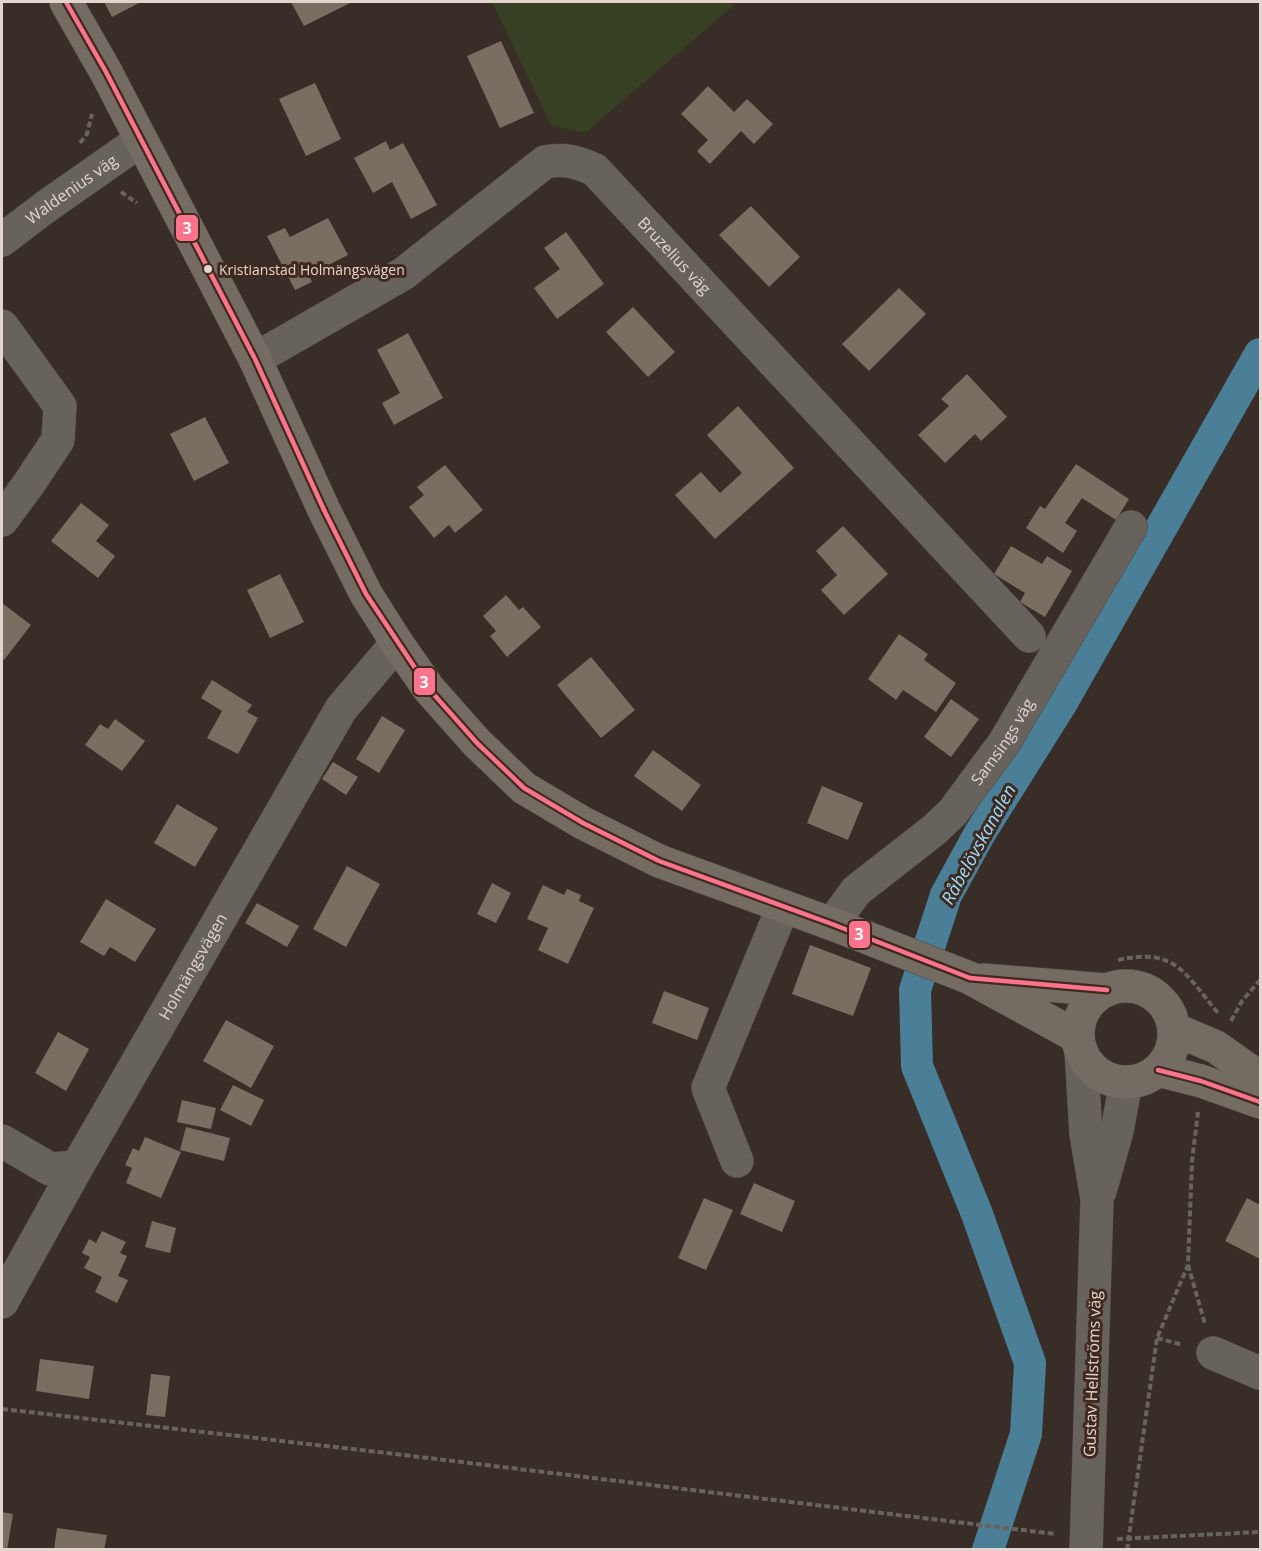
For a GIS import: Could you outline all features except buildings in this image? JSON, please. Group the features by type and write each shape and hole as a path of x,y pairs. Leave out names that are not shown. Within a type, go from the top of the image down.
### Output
{"main road":[{"path":"66,2 255,359 324,510 366,594 429,689 477,743 524,788 583,823 659,861 832,924 958,974 1079,1044"},
{"path":"958,974 1107,990 1129,986 1150,992 1167,1008 1174,1029 1171,1052 1158,1071 1143,1079 1126,1082 1107,1078 1098,1073 1085,1059 1079,1044 1081,1018 1085,1009 1098,995 1107,990"},
{"path":"1174,1029 1216,1047 1260,1078"},
{"path":"1158,1071 1201,1081 1260,1102"}],"street":[{"name":"Waldenius väg","path":"2,240 44,207 141,140"},
{"name":"Bruzelius väg","path":"255,359 403,274 545,162 558,159 583,164 595,170 1029,636"},
{"path":"2,326 60,406 58,440 2,520"},
{"name":"Samsings väg","path":"832,924 856,891 934,830 953,812 1004,743 1131,527"},
{"name":"Holmängsvägen","path":"2,1302 77,1167 341,709 397,643"},
{"path":"737,1161 708,1088 783,907"},
{"name":"Gustav Hellströms väg","path":"1079,1044 1086,1134 1097,1199 1086,1550"},
{"name":"Gustav Hellströms väg","path":"1097,1199 1116,1131 1126,1082"},
{"path":"2,1141 50,1169 77,1167"},
{"path":"1213,1353 1260,1372"}],"path":[{"path":"1216,1047 1242,1001 1260,980"},
{"path":"1201,1081 1192,1161 1188,1265 1213,1353"},
{"path":"1127,1550 1157,1338 1188,1265"},
{"path":"1157,1338 1213,1353"},
{"path":"2,1409 399,1454 1011,1529"},
{"path":"1128,1540 1260,1532"}],"green space":[{"path":"492,2 729,2 734,5 585,133 551,125"}],"waterway":[{"name":"Råbelövskanalen","path":"988,1550 1026,1434 1030,1363 977,1214 917,1066 915,990 946,895 980,833 1061,704 1260,354"}],"transit line":[{"name":"3","path":"66,2 106,72 255,359 324,510 366,594 429,689 477,743 524,788 583,823 659,861 832,924 970,978 1107,990"},
{"name":"3","path":"1158,1070 1201,1081 1260,1102"}],"place":[{"name":"Kristianstad Holmängsvägen","path":"208,269"}]}
